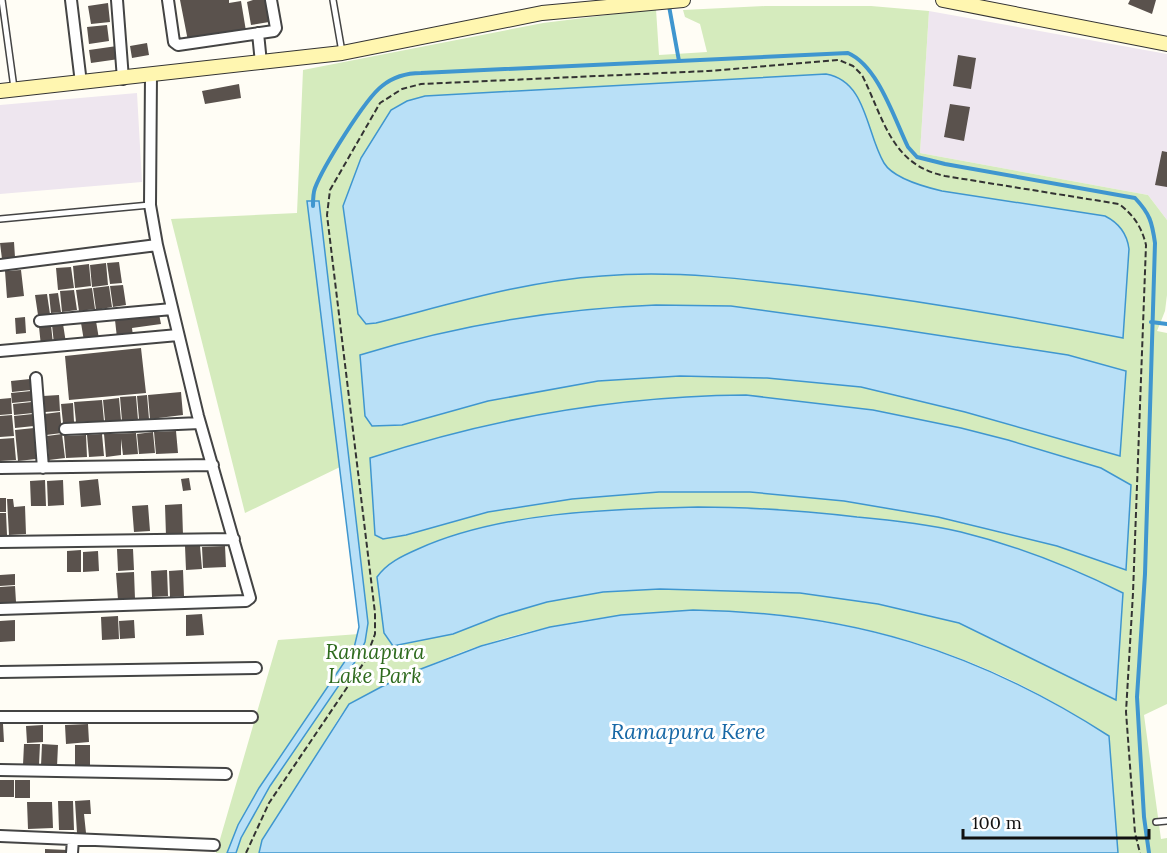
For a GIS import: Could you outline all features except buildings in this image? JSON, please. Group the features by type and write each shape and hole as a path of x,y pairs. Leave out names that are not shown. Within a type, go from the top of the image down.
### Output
{"main road":[{"path":"7,91 342,53 542,13 683,0"},
{"path":"943,0 1167,44"}],"street":[{"path":"72,0 81,83"},
{"path":"117,0 123,79"},
{"path":"168,0 176,44 276,29 271,0"},
{"path":"258,33 261,63"},
{"path":"0,609 246,601 250,598 200,423 157,245 150,205 151,75"},
{"path":"0,265 157,245"},
{"path":"40,321 172,309"},
{"path":"0,351 178,335"},
{"path":"36,378 43,468"},
{"path":"65,429 200,423"},
{"path":"0,468 213,465"},
{"path":"0,542 234,539"},
{"path":"0,672 256,668"},
{"path":"0,717 252,717"},
{"path":"0,770 226,774"},
{"path":"0,836 214,844"},
{"path":"72,839 72,853"}],"lane":[{"path":"2,0 7,91"},
{"path":"333,0 342,53"},
{"path":"0,219 150,205"},
{"path":"1156,822 1167,821"}],"path":[{"path":"246,853 261,817 273,796 365,662 375,634 375,613 327,215 330,190 380,103 402,89 421,84 708,71 839,60 846,62 862,75 897,148 908,160 924,170 945,176 1119,204 1133,216 1139,225 1146,245 1133,593 1126,712 1135,833 1140,853"}],"shaded area":[{"path":"929,11 1167,54 1167,220 1148,195 920,153"},
{"path":"137,93 142,182 0,194 0,105"}],"green space":[{"name":"Ramapura Lake Park","path":"765,6 871,6 929,11 920,153 1148,195 1167,220 1167,295 1165,311 1157,331 1167,333 1167,704 1144,715 1161,839 1167,838 1167,853 1118,853 1109,736 1013,681 947,654 880,633 810,619 740,612 670,611 599,618 530,632 462,652 355,700 341,715 262,840 259,853 216,853 278,640 359,634 359,627 340,467 245,513 171,219 297,213 303,70 543,23 656,9 659,55 707,52 700,24 685,17 683,10"}],"water":[{"path":"826,74 840,79 858,97 878,151 884,163 894,173 942,191 1105,216 1122,229 1129,249 1123,338 895,298 765,281 657,274 602,276 516,288 376,323 366,324 358,314 343,206 361,158 391,110 407,101 425,96"},
{"path":"307,201 319,201 368,623 365,642 357,659 270,786 241,838 236,853 227,853 238,825 259,788 354,648 359,627"},
{"path":"656,305 731,306 884,327 1068,355 1126,371 1120,456 965,412 861,387 767,378 680,376 598,381 488,401 402,425 372,426 365,416 360,355 433,335 506,320 580,310"},
{"path":"746,395 873,410 961,428 1101,468 1131,485 1126,570 1057,546 938,517 844,501 750,492 659,492 572,499 488,512 406,535 383,539 375,535 370,458 462,431 555,412 650,400"},
{"path":"698,507 797,511 935,527 961,532 1024,551 1103,583 1123,593 1116,700 959,623 878,604 800,593 660,589 603,592 547,602 499,616 453,634 393,646 384,633 377,577 390,564 418,549 484,527 519,520 591,511"},
{"name":"Ramapura Kere","path":"693,610 751,613 859,628 961,659 1060,706 1109,736 1118,853 259,853 262,840 349,704 413,672 481,646 550,627 621,615"}],"waterway":[{"path":"669,6 679,61"},
{"path":"313,206 314,192 319,178 355,118 382,86 400,76 415,73 848,53 859,60 876,81 908,147 917,157 1135,198 1150,219 1155,243 1145,574 1137,697 1144,817 1149,853"},
{"path":"1151,322 1167,324"}]}
